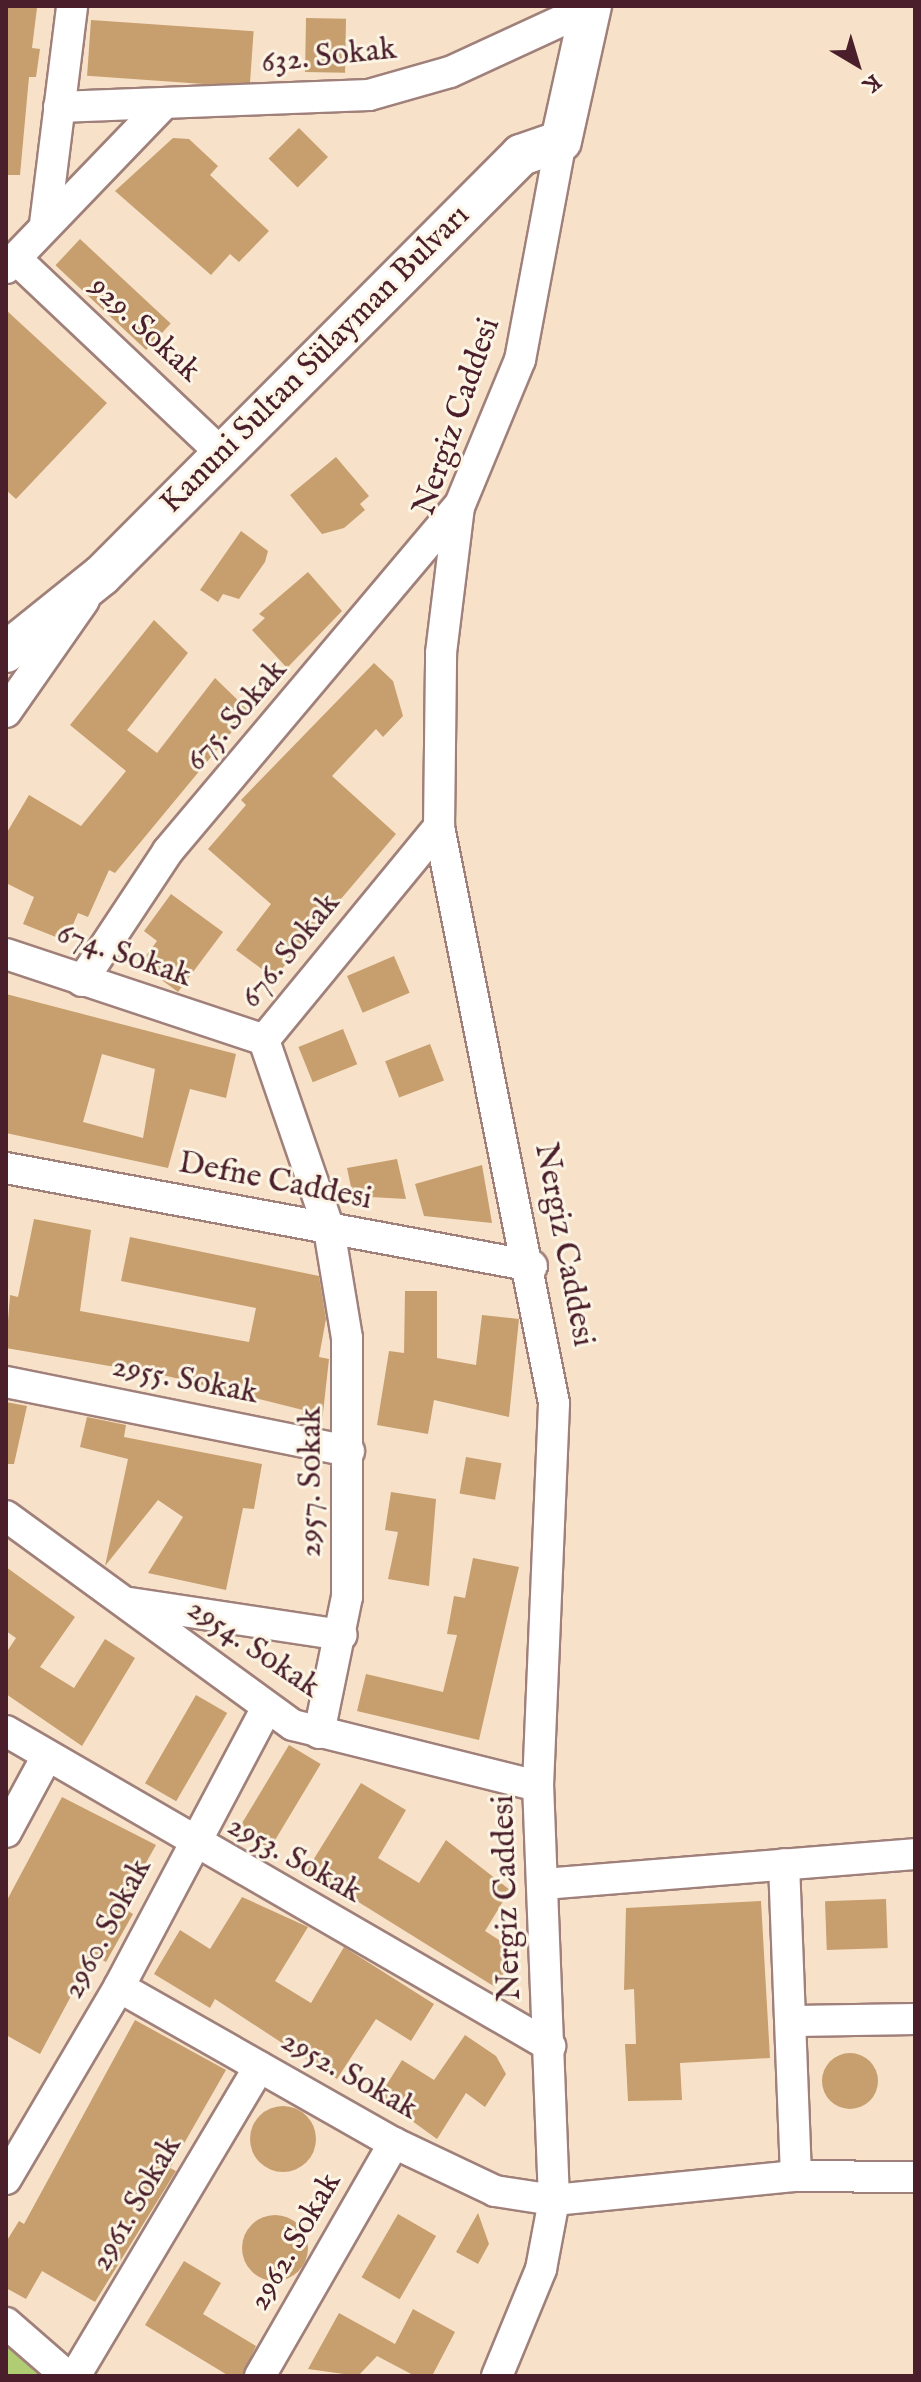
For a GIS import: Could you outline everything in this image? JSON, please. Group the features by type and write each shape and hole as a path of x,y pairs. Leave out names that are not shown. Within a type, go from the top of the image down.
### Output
{"main road":[{"path":"561,141 591,6"},
{"name":"Kanuni Sultan Sülayman Bulvarı","path":"101,576 521,155 561,141"},
{"path":"6,652 101,576"}],"street":[{"path":"45,224 72,6"},
{"name":"632. Sokak","path":"59,107 369,95 450,72 591,6"},
{"path":"11,263 45,224 163,105"},
{"name":"Nergiz Caddesi","path":"497,2376 541,2269 554,2200 538,1786 556,1449 551,1368 532,1266 439,827 441,653 459,507 520,360 561,141"},
{"name":"929. Sokak","path":"11,263 222,454"},
{"name":"675. Sokak","path":"82,981 168,851 459,507"},
{"name":"Kanuni Sultan Sülayman Bulvarı","path":"6,712 101,576"},
{"name":"676. Sokak","path":"329,1229 264,1040 439,827"},
{"name":"674. Sokak","path":"6,954 264,1040"},
{"name":"Defne Caddesi","path":"6,1168 532,1266"},
{"name":"2957. Sokak","path":"319,1733 342,1635 349,1451 347,1338 329,1229"},
{"name":"2955. Sokak","path":"6,1382 349,1451"},
{"name":"2954. Sokak","path":"6,1516 266,1709 319,1733 538,1786"},
{"path":"125,1602 342,1635"},
{"name":"2960. Sokak","path":"6,2179 119,1987 266,1709"},
{"name":"2953. Sokak","path":"6,1731 45,1760 550,2046"},
{"path":"6,1832 45,1760"},
{"path":"543,1884 915,1854"},
{"path":"784,1864 795,2021 796,2176"},
{"name":"2952. Sokak","path":"119,1987 394,2143 495,2191 554,2200 796,2176 915,2177"},
{"path":"795,2021 915,2019"},
{"name":"2961. Sokak","path":"75,2376 259,2067"},
{"name":"2962. Sokak","path":"260,2376 394,2143"},
{"path":"6,2323 67,2376"}],"green space":[{"path":"6,2333 57,2376 6,2376"}],"building":[{"path":"6,6 37,8 32,48 40,49 36,77 29,77 20,175 6,175"},
{"path":"306,18 346,19 345,73 305,72"},
{"path":"91,20 254,31 250,87 87,76"},
{"path":"299,128 328,157 298,187 269,158"},
{"path":"173,138 189,139 218,166 210,175 269,231 239,262 230,254 211,275 115,191"},
{"path":"80,239 171,324 146,350 55,265"},
{"path":"6,310 107,403 16,499 6,490"},
{"path":"336,457 369,496 360,504 365,510 344,528 322,534 290,495"},
{"path":"241,531 268,551 265,562 239,599 223,594 218,602 200,590"},
{"path":"308,572 342,611 287,668 252,630 265,618 259,614"},
{"path":"154,620 188,653 127,730 157,753 215,678 249,711 115,873 109,870 88,917 78,913 66,941 23,924 34,897 6,883 6,834 29,795 81,826 126,771 70,725"},
{"path":"374,663 393,681 403,716 383,737 376,729 332,776 396,834 274,978 236,950 271,904 208,849 246,805 241,800"},
{"path":"171,894 223,932 178,992 140,964 157,941 144,931"},
{"path":"394,956 410,993 363,1013 347,976"},
{"path":"6,994 236,1054 226,1098 190,1089 168,1168 6,1133","holes":["102,1054 155,1069 143,1138 83,1122"]},
{"path":"343,1029 357,1064 313,1082 298,1047"},
{"path":"430,1044 444,1080 399,1098 385,1061"},
{"path":"397,1159 406,1199 353,1196 347,1168"},
{"path":"482,1165 492,1223 424,1216 415,1184"},
{"path":"34,1219 91,1230 80,1311 249,1342 256,1308 121,1281 130,1237 319,1276 326,1319 319,1357 329,1359 322,1422 301,1417 303,1410 167,1376 6,1348 10,1295 18,1297"},
{"path":"405,1291 437,1291 437,1358 476,1365 482,1315 519,1319 509,1417 434,1400 428,1434 377,1425 389,1351 404,1353"},
{"path":"6,1402 27,1406 14,1464 6,1464"},
{"path":"87,1417 126,1425 124,1437 262,1464 254,1509 243,1508 226,1590 148,1573 183,1517 158,1500 105,1566 128,1459 80,1447"},
{"path":"466,1457 501,1463 495,1500 460,1493"},
{"path":"391,1492 436,1499 429,1586 388,1579 398,1532 385,1530"},
{"path":"473,1558 519,1567 479,1740 357,1711 366,1674 443,1692 457,1635 447,1634 454,1596 465,1598"},
{"path":"6,1567 75,1617 40,1667 74,1688 105,1639 135,1658 82,1746 6,1694 6,1653 16,1638 6,1631"},
{"path":"196,1695 227,1713 176,1801 145,1783"},
{"path":"289,1745 321,1764 270,1849 238,1830"},
{"path":"361,1783 406,1810 378,1858 419,1883 446,1840 510,1890 485,1931 518,1952 495,1987 307,1870"},
{"path":"62,1797 156,1845 121,1907 133,1914 106,1962 93,1955 40,2054 6,2035 6,1902"},
{"path":"242,1897 308,1927 275,1981 311,2003 344,1947 434,2004 411,2041 376,2019 337,2079 215,1999 210,2008 154,1974 180,1930 210,1949"},
{"path":"886,1899 888,1948 827,1950 825,1901"},
{"path":"761,1901 770,2058 680,2063 682,2100 628,2101 625,2044 636,2044 634,1989 624,1990 626,1908"},
{"path":"135,2020 226,2070 170,2168 176,2171 95,2302 42,2271 26,2299 6,2288 6,2242 19,2221 24,2224"},
{"path":"465,2035 496,2056 506,2074 485,2107 466,2093 437,2139 379,2097 402,2060 434,2080"},
{"path":"850,2053 870,2061 878,2081 870,2101 850,2109 830,2101 822,2081 830,2061"},
{"path":"277,2106 289,2106 301,2111 311,2121 316,2139 314,2152 301,2167 289,2172 277,2172 265,2167 255,2157 250,2145 250,2133 255,2121 265,2111"},
{"path":"478,2213 489,2244 478,2264 456,2252"},
{"path":"398,2214 436,2236 400,2299 362,2277"},
{"path":"275,2215 298,2225 308,2248 298,2271 275,2281 252,2271 242,2248 252,2225"},
{"path":"184,2261 221,2283 203,2314 256,2346 242,2376 229,2376 145,2325"},
{"path":"413,2309 455,2332 432,2376 415,2376 377,2356 358,2376 308,2369 339,2313 395,2344"}]}
